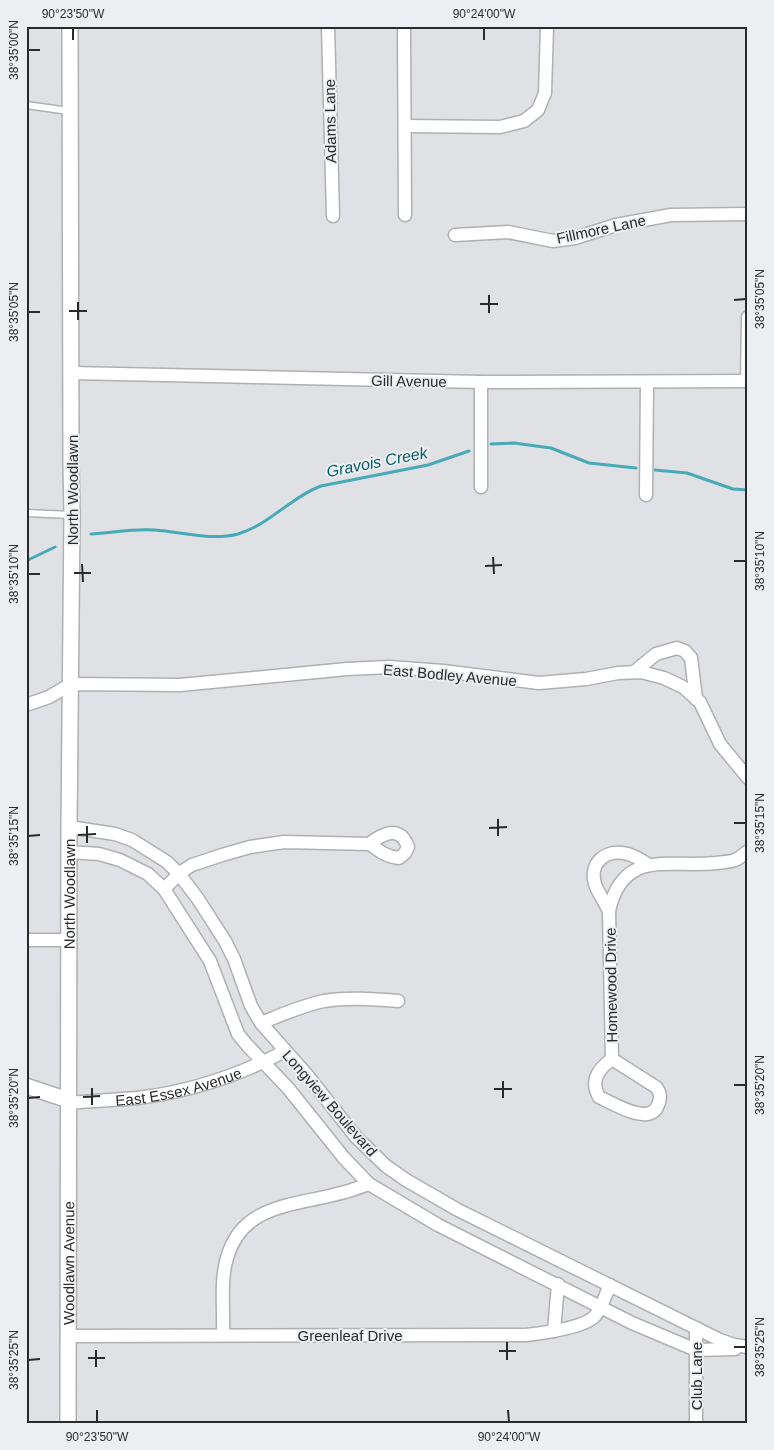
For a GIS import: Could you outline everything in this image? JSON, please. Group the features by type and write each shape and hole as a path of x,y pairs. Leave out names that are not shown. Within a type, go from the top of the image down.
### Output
{"street":[{"name":"North Woodlawn","path":"68,1101 69,827 72,684 70,26"},
{"name":"Adams Lane","path":"328,26 332,216"},
{"path":"404,26 405,215"},
{"path":"405,126 500,127 524,121 538,110 545,92 547,26"},
{"name":"Fillmore Lane","path":"455,235 508,232 553,241 575,238 616,225 671,215 748,214"},
{"path":"747,382 748,317"},
{"name":"Gill Avenue","path":"72,374 481,382 747,382"},
{"path":"481,382 481,487"},
{"path":"646,495 648,382"},
{"path":"634,672 656,654 676,648 686,651 691,658 696,699"},
{"name":"East Bodley Avenue","path":"72,684 180,685 347,669 389,667 443,671 539,684 586,679 618,673 641,672 664,678 683,687 700,702 720,744 748,778"},
{"path":"26,706 49,697 72,684"},
{"name":"Longview Boulevard","path":"69,827 108,833 132,840 167,862 179,874 198,899 225,941 261,1023 307,1075 356,1137 386,1166 406,1180 458,1210 696,1328 734,1345 748,1348"},
{"path":"164,889 179,874 192,866 222,854 250,847 284,842 370,844"},
{"name":"Homewood Drive","path":"612,1060 610,911 613,895 622,880 635,869 649,865 702,864 735,860 748,851"},
{"name":"Longview Boulevard","path":"69,852 99,854 120,860 148,874 164,889 210,960 238,1034 246,1045 288,1088 344,1158 369,1184 438,1224 632,1323 696,1350 748,1348"},
{"name":"Homewood Drive","path":"610,911 596,885 594,872 596,864 601,857 611,854 630,854 649,865"},
{"path":"26,940 69,940"},
{"path":"261,1023 323,1002 360,998 398,1001"},
{"name":"East Essex Avenue","path":"26,1086 68,1101 138,1098 185,1089 225,1077 264,1062 285,1051"},
{"name":"Homewood Drive","path":"612,1060 656,1087 660,1092 657,1109 652,1114 642,1116 599,1097 594,1084 596,1076 605,1064 612,1060"},
{"name":"Woodlawn Avenue","path":"68,1101 68,1424"},
{"path":"223,1335 224,1282 227,1258 237,1236 254,1217 278,1206 330,1196 369,1184"},
{"path":"554,1331 558,1284"},
{"name":"Greenleaf Drive","path":"67,1336 526,1335 554,1331 587,1322 595,1316 610,1285"},
{"name":"Club Lane","path":"696,1328 696,1424"}],"lane":[{"path":"26,105 70,111"},
{"path":"26,513 72,515"}],"waterway":[{"name":"Gravois Creek","path":"491,444 514,443 551,448 589,463 636,468"},
{"name":"Gravois Creek","path":"91,534 131,530 165,531 217,537 238,534 260,524 300,497 321,486 428,465 469,451"},
{"name":"Gravois Creek","path":"655,470 687,473 733,489 748,490"},
{"name":"Gravois Creek","path":"26,561 55,547"}]}
